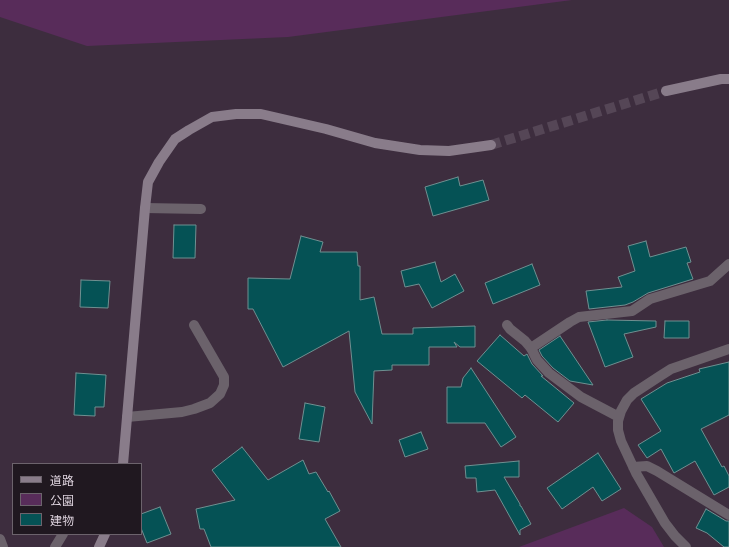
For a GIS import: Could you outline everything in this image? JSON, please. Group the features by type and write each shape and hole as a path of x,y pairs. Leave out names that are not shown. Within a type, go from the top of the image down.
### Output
{"street":[{"path":"666,91 729,78"},
{"path":"122,463 148,182 159,162 175,139 212,117 236,114 261,114 326,129 375,143 420,150 449,151 491,145"},
{"path":"145,208 201,209"},
{"path":"531,348 579,317 632,311 650,299 710,281 729,264"},
{"path":"127,417 182,412 210,403 220,394 224,385 224,377 194,325"},
{"path":"507,325 526,341 537,360 549,373 580,397 619,417"},
{"path":"686,547 665,523 633,467 621,441 618,430 619,417 627,400 634,393 672,369 729,349"},
{"path":"633,467 647,466 657,470 729,515"},
{"path":"55,547 62,535"},
{"path":"99,547 105,535"},
{"path":"0,539 3,547"}],"green space":[{"path":"0,0 572,0 288,37 87,46 0,17"},
{"path":"624,508 652,527 664,547 519,547"}],"building":[{"path":"458,177 460,186 483,180 489,200 433,216 425,187"},
{"path":"174,225 196,225 195,258 173,258"},
{"path":"301,236 323,242 320,252 357,252 358,266 360,266 360,300 374,297 382,334 413,334 413,328 475,326 475,347 460,347 454,342 457,347 429,347 429,365 392,365 392,370 374,371 372,424 355,392 349,331 283,367 253,309 248,309 248,278 290,279"},
{"path":"646,241 650,257 686,247 691,262 687,263 693,279 648,293 625,305 589,309 586,291 622,287 618,277 635,271 628,246"},
{"path":"435,262 441,282 455,274 464,291 432,308 419,284 405,287 401,271"},
{"path":"532,264 540,285 493,304 485,283"},
{"path":"81,280 110,281 108,308 80,307"},
{"path":"607,320 656,321 656,327 624,334 633,357 605,367 588,322"},
{"path":"665,321 689,321 689,338 664,338"},
{"path":"500,335 524,356 527,354 532,364 543,376 541,376 574,403 558,422 525,395 522,398 477,361"},
{"path":"560,336 593,385 570,381 553,368 542,356 539,350"},
{"path":"729,362 729,415 701,429 722,467 724,466 729,476 729,487 714,495 695,461 674,473 661,449 647,458 638,445 661,431 641,399 667,383 700,372 699,369"},
{"path":"471,368 516,437 501,447 485,423 447,423 447,387 461,387 463,378"},
{"path":"76,373 106,375 104,407 95,407 95,416 74,415"},
{"path":"305,403 325,407 319,442 299,439"},
{"path":"421,432 428,449 405,457 399,440"},
{"path":"242,447 268,480 303,460 309,474 316,472 340,511 325,519 341,547 211,547 204,529 200,529 196,509 235,500 212,470"},
{"path":"598,453 621,489 602,501 593,487 562,509 547,488"},
{"path":"519,461 519,477 504,477 531,524 520,530 520,535 495,490 477,492 476,478 466,478 465,466"},
{"path":"160,507 171,534 147,543 142,530 142,514"},
{"path":"706,509 726,521 729,521 729,547 724,547 707,533 696,528"}],"tunnel":[{"path":"491,145 666,91"}]}
